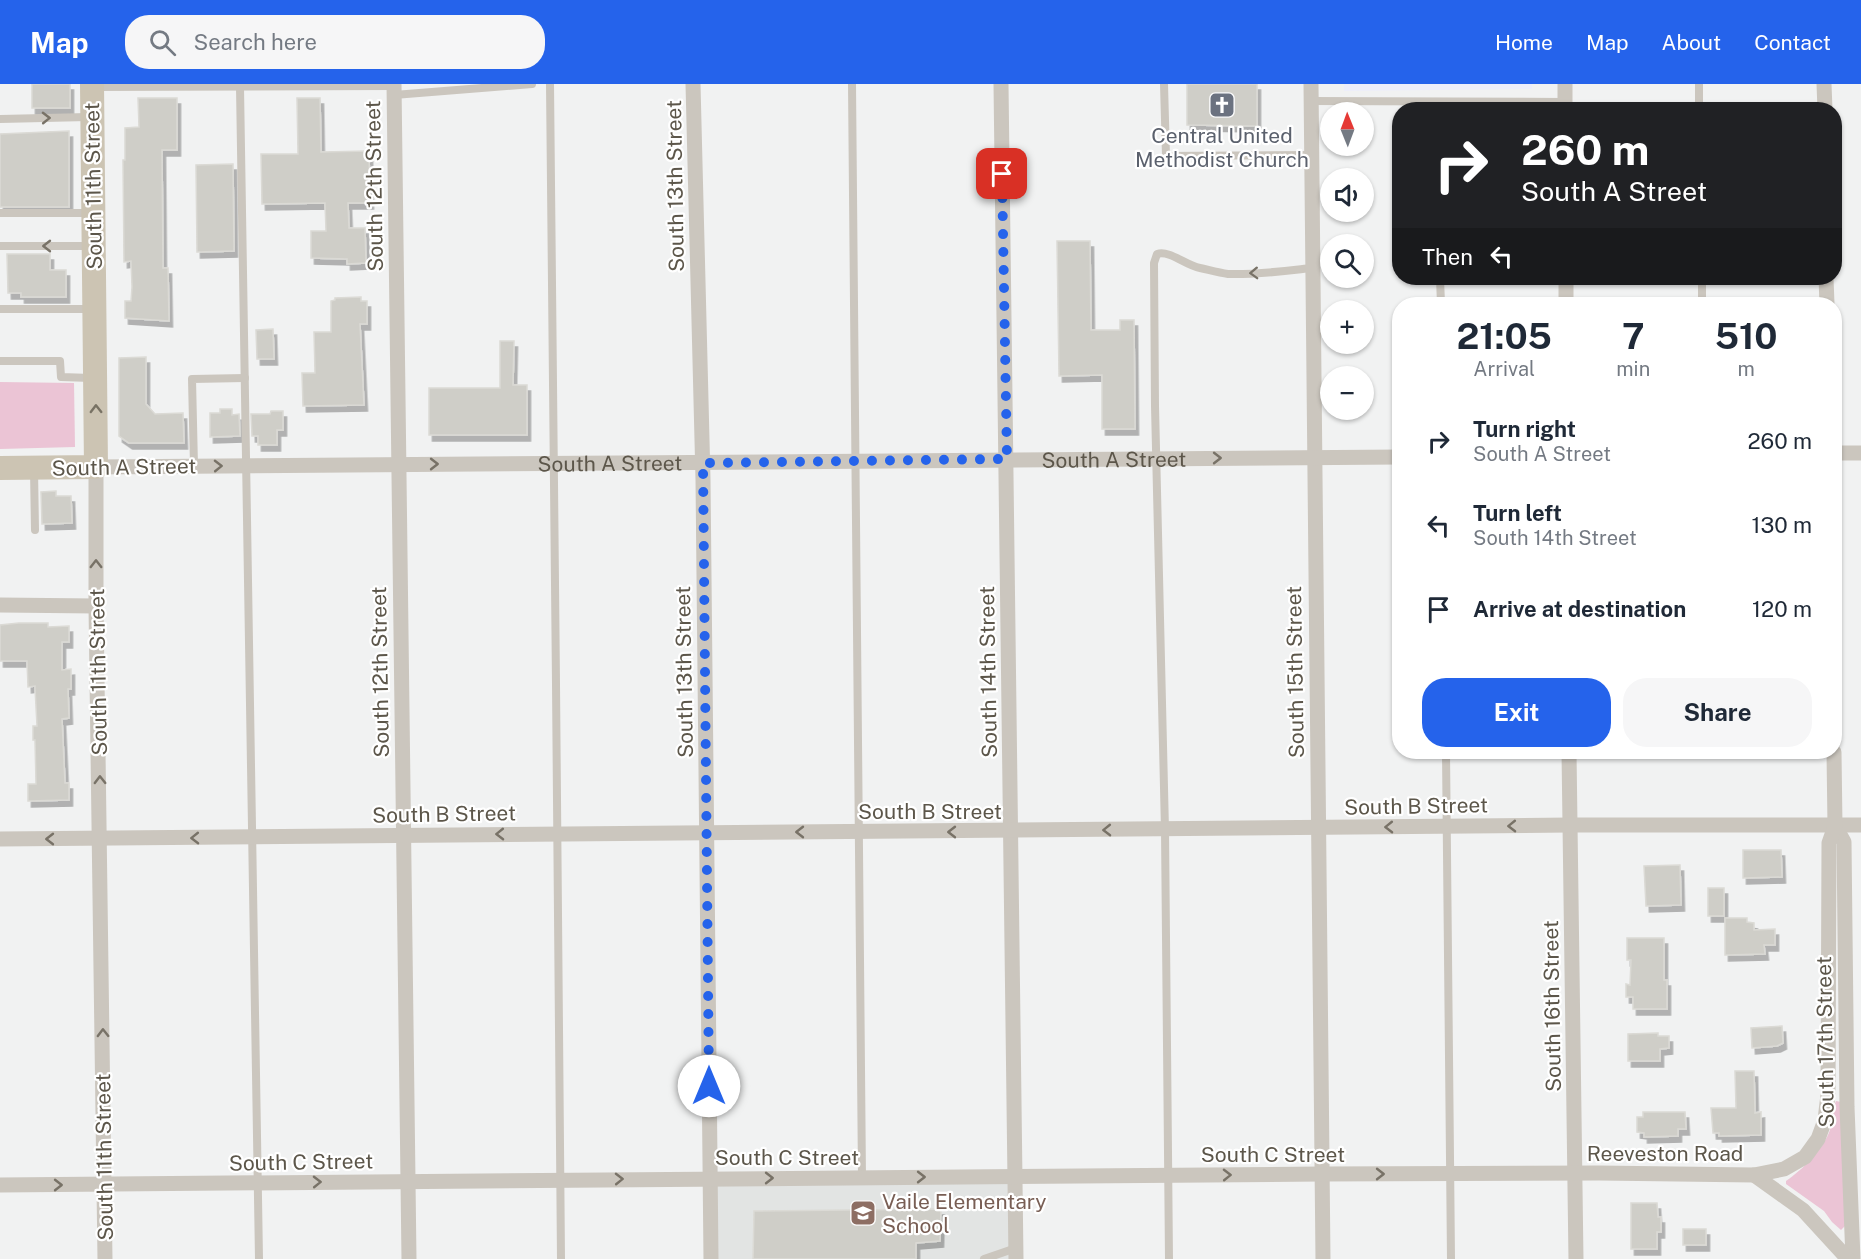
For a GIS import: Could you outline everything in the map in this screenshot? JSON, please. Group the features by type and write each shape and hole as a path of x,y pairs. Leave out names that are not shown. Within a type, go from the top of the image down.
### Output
{"main road":[{"name":"South 11th Street","path":"92,86 96,467"},
{"name":"South A Street","path":"0,468 96,467"}],"street":[{"name":"South 13th Street","path":"693,84 703,463 711,1259"},
{"name":"South 14th Street","path":"1001,84 1016,1254"},
{"name":"South 15th Street","path":"1311,84 1323,1259"},
{"path":"1565,84 1565,102"},
{"path":"1824,84 1825,102"},
{"name":"South 12th Street","path":"394,88 409,1259"},
{"path":"1842,453 1861,453"},
{"name":"South A Street","path":"96,467 1392,457"},
{"name":"South 11th Street","path":"96,467 105,1259"},
{"path":"0,605 96,606"},
{"name":"South 16th Street","path":"1569,759 1576,1259"},
{"name":"South 17th Street","path":"1828,1095 1829,843 1835,826 1834,759"},
{"name":"South B Street","path":"0,839 1570,825 1861,825"},
{"name":"South 17th Street","path":"1835,826 1844,842 1846,1107 1853,1259"},
{"name":"Reeveston Road","path":"1575,1174 1754,1175 1784,1169 1804,1157 1818,1139 1826,1120 1828,1095"},
{"name":"South C Street","path":"0,1185 710,1178 1575,1174"},
{"name":"Reeveston Road","path":"1754,1175 1803,1210 1848,1259"}],"lane":[{"path":"92,86 338,85 394,88 532,84"},
{"path":"550,84 561,1259"},
{"path":"852,84 862,1178"},
{"path":"1164,84 1166,156 1311,155"},
{"path":"1699,84 1699,102"},
{"path":"240,87 254,837 259,1259"},
{"path":"1311,101 1392,104"},
{"path":"0,119 93,117"},
{"path":"0,213 93,213"},
{"path":"0,246 94,246"},
{"path":"1169,1259 1166,830 1154,263 1157,254 1162,252 1170,254 1189,266 1227,274 1312,268"},
{"path":"0,309 94,309"},
{"path":"0,361 60,361 61,377 95,378"},
{"path":"194,466 192,379 245,378"},
{"path":"34,468 35,530"},
{"path":"1446,759 1451,1259"},
{"path":"984,1259 1016,1254"}],"shaded area":[{"path":"1344,84 1532,84 1532,89 1344,91"},
{"path":"0,382 74,383 75,447 0,449"},
{"path":"1836,1101 1841,1102 1845,1226 1841,1230 1824,1211 1786,1184 1786,1181 1806,1165 1823,1145 1830,1130"},
{"name":"Vaile Elementary School","path":"1015,1177 1016,1259 711,1259 710,1178"}],"building":[{"path":"32,84 70,84 70,108 32,108"},
{"name":"Central United Methodist Church","path":"1187,84 1257,84 1257,126 1187,125"},
{"path":"138,98 177,98 177,150 162,150 163,268 168,268 169,321 125,318 125,301 131,301 132,287 131,261 124,262 123,160 125,160 125,128 139,127"},
{"path":"297,98 320,98 321,152 369,151 370,203 348,203 349,228 365,228 366,263 347,264 347,259 311,258 311,231 326,231 325,203 262,204 261,154 298,154"},
{"path":"69,131 69,207 0,207 0,134"},
{"path":"233,164 234,251 197,252 196,165"},
{"path":"1057,241 1090,241 1091,330 1120,330 1120,320 1134,320 1135,429 1102,429 1102,375 1059,376"},
{"path":"7,254 50,254 50,270 66,270 66,297 21,297 21,293 8,293"},
{"path":"361,297 361,301 367,301 367,324 360,324 364,405 303,406 302,373 315,373 314,332 331,332 331,301 335,298"},
{"path":"273,329 274,359 257,359 256,330"},
{"path":"500,341 514,341 513,385 527,385 527,435 429,435 429,388 500,388"},
{"path":"146,357 146,404 155,414 183,413 184,443 129,443 119,436 119,358"},
{"path":"220,409 232,409 232,415 239,414 240,436 210,437 210,413 220,413"},
{"path":"271,411 283,411 283,430 277,430 277,445 258,445 258,436 252,436 251,414 270,414"},
{"path":"56,491 56,496 71,496 72,523 42,524 41,492"},
{"path":"48,623 48,627 69,626 69,642 62,642 62,670 71,669 71,689 68,689 69,718 62,719 65,783 69,783 69,800 28,801 28,784 36,784 35,740 33,740 33,726 37,726 35,686 28,687 27,661 0,661 0,625"},
{"path":"1743,850 1781,850 1782,877 1743,878"},
{"path":"1680,865 1681,905 1646,906 1644,866"},
{"path":"1708,888 1724,888 1724,916 1708,916"},
{"path":"1725,918 1747,918 1747,922 1754,923 1754,930 1775,929 1775,945 1764,945 1765,954 1725,955"},
{"path":"1627,938 1664,938 1667,1009 1633,1009 1633,997 1626,997 1626,984 1630,985 1631,960 1627,960"},
{"path":"1782,1026 1783,1043 1777,1046 1752,1048 1751,1028"},
{"path":"1658,1033 1658,1036 1669,1036 1669,1048 1660,1049 1660,1061 1628,1061 1628,1034"},
{"path":"1735,1071 1754,1071 1755,1113 1761,1112 1761,1135 1719,1136 1719,1133 1713,1133 1711,1108 1736,1108"},
{"path":"1643,1112 1685,1112 1686,1129 1678,1129 1678,1136 1644,1137 1644,1133 1637,1132 1637,1117 1643,1117"},
{"path":"1631,1203 1657,1203 1658,1217 1661,1217 1661,1232 1657,1232 1657,1249 1631,1249"},
{"name":"Vaile Elementary School","path":"941,1209 940,1241 916,1243 916,1259 753,1259 754,1211"},
{"path":"1683,1229 1706,1229 1706,1245 1683,1245"}],"place":[{"name":"Central United Methodist Church","path":"1222,105"},
{"name":"Vaile Elementary School","path":"863,1213"}],"route":[{"path":"709,1086 703,463 1007,459 1002,174"}]}
